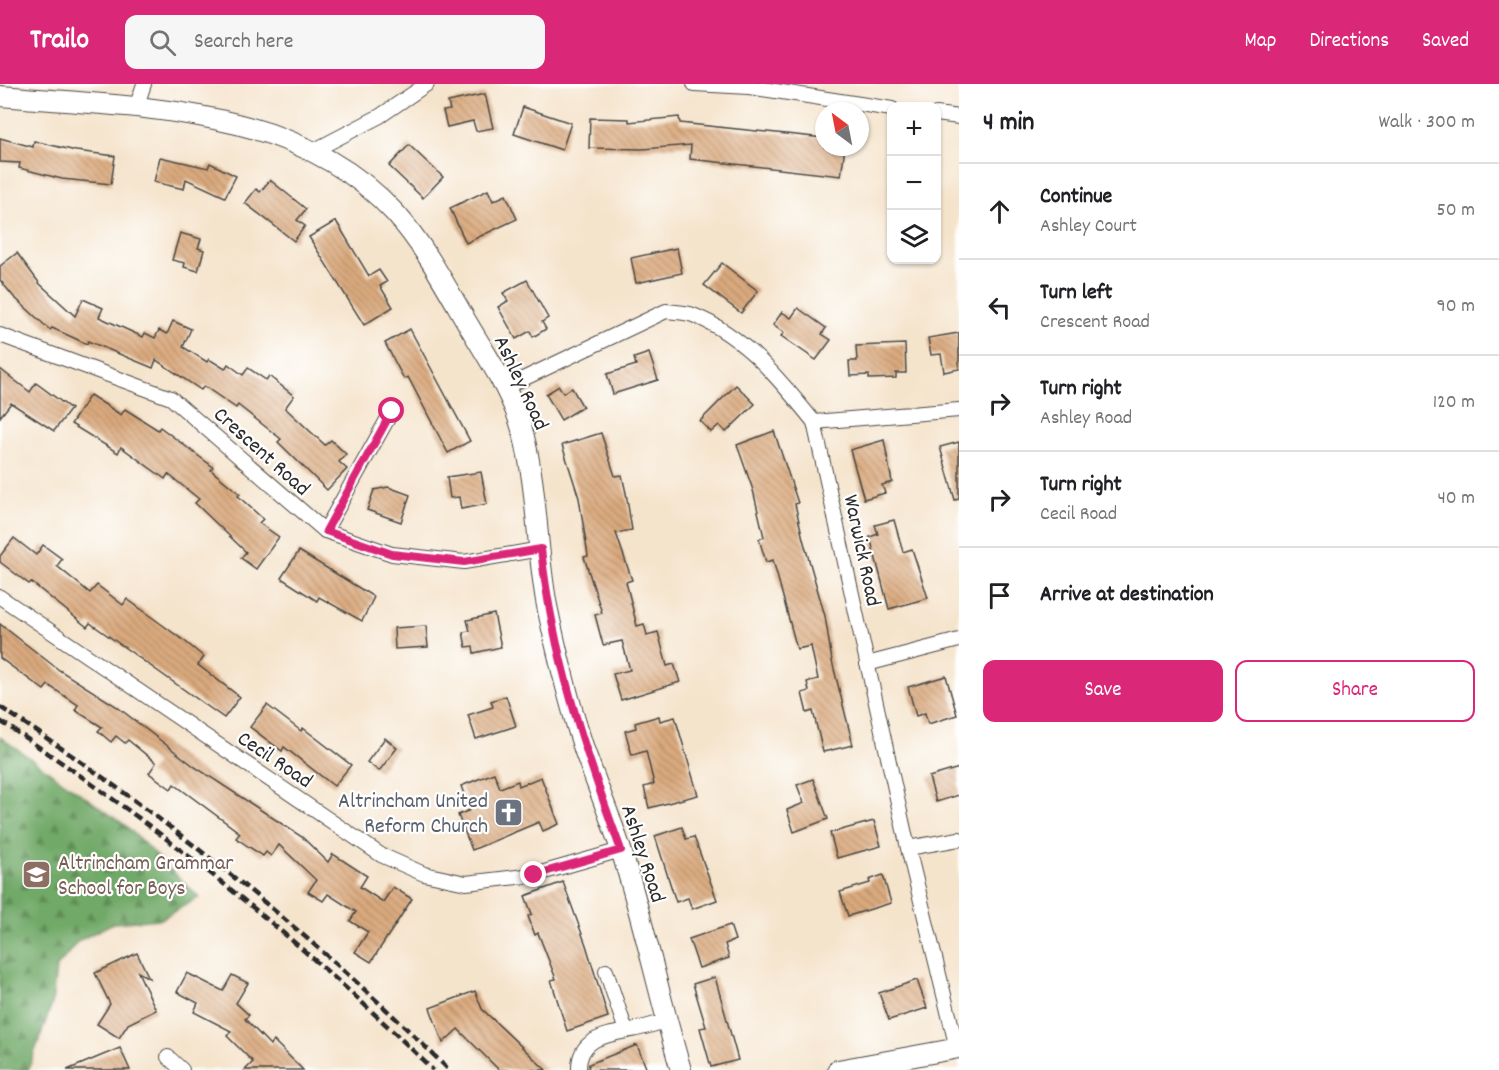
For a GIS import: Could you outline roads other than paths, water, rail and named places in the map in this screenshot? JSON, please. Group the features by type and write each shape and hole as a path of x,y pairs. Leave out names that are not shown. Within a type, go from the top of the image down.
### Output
{"main road":[{"name":"Ashley Road","path":"0,96 189,112 224,119 313,151 356,180 393,211 418,242 504,388 522,428 532,472 547,603 583,745 621,850 681,1070"},
{"path":"838,1070 958,1048"}],"street":[{"path":"136,108 144,84"},
{"path":"313,151 380,116 428,84"},
{"path":"694,84 750,86 887,108"},
{"path":"941,115 959,117"},
{"name":"Warwick Road","path":"504,388 666,311 691,314 712,324 768,366 814,422 908,848 958,1048"},
{"name":"Crescent Road","path":"0,335 104,371 171,398 326,531 392,554 464,562 541,549"},
{"path":"814,422 959,410"},
{"path":"326,531 392,411"},
{"name":"Cecil Road","path":"0,597 381,855 424,874 465,883 534,875 621,850"},
{"path":"867,664 959,640"},
{"path":"908,848 959,839"},
{"path":"606,971 626,1031"},
{"path":"579,1070 579,1060 585,1046 600,1036 668,1020"},
{"path":"168,1057 182,1070"}],"railway":[{"path":"0,707 119,789 234,877 344,971 449,1070"},
{"path":"0,721 114,800 225,885 331,975 433,1070"}],"place":[{"name":"Altrincham United Reform Church","path":"509,812"},
{"name":"Altrincham Grammar School for Boys","path":"37,874"}]}
